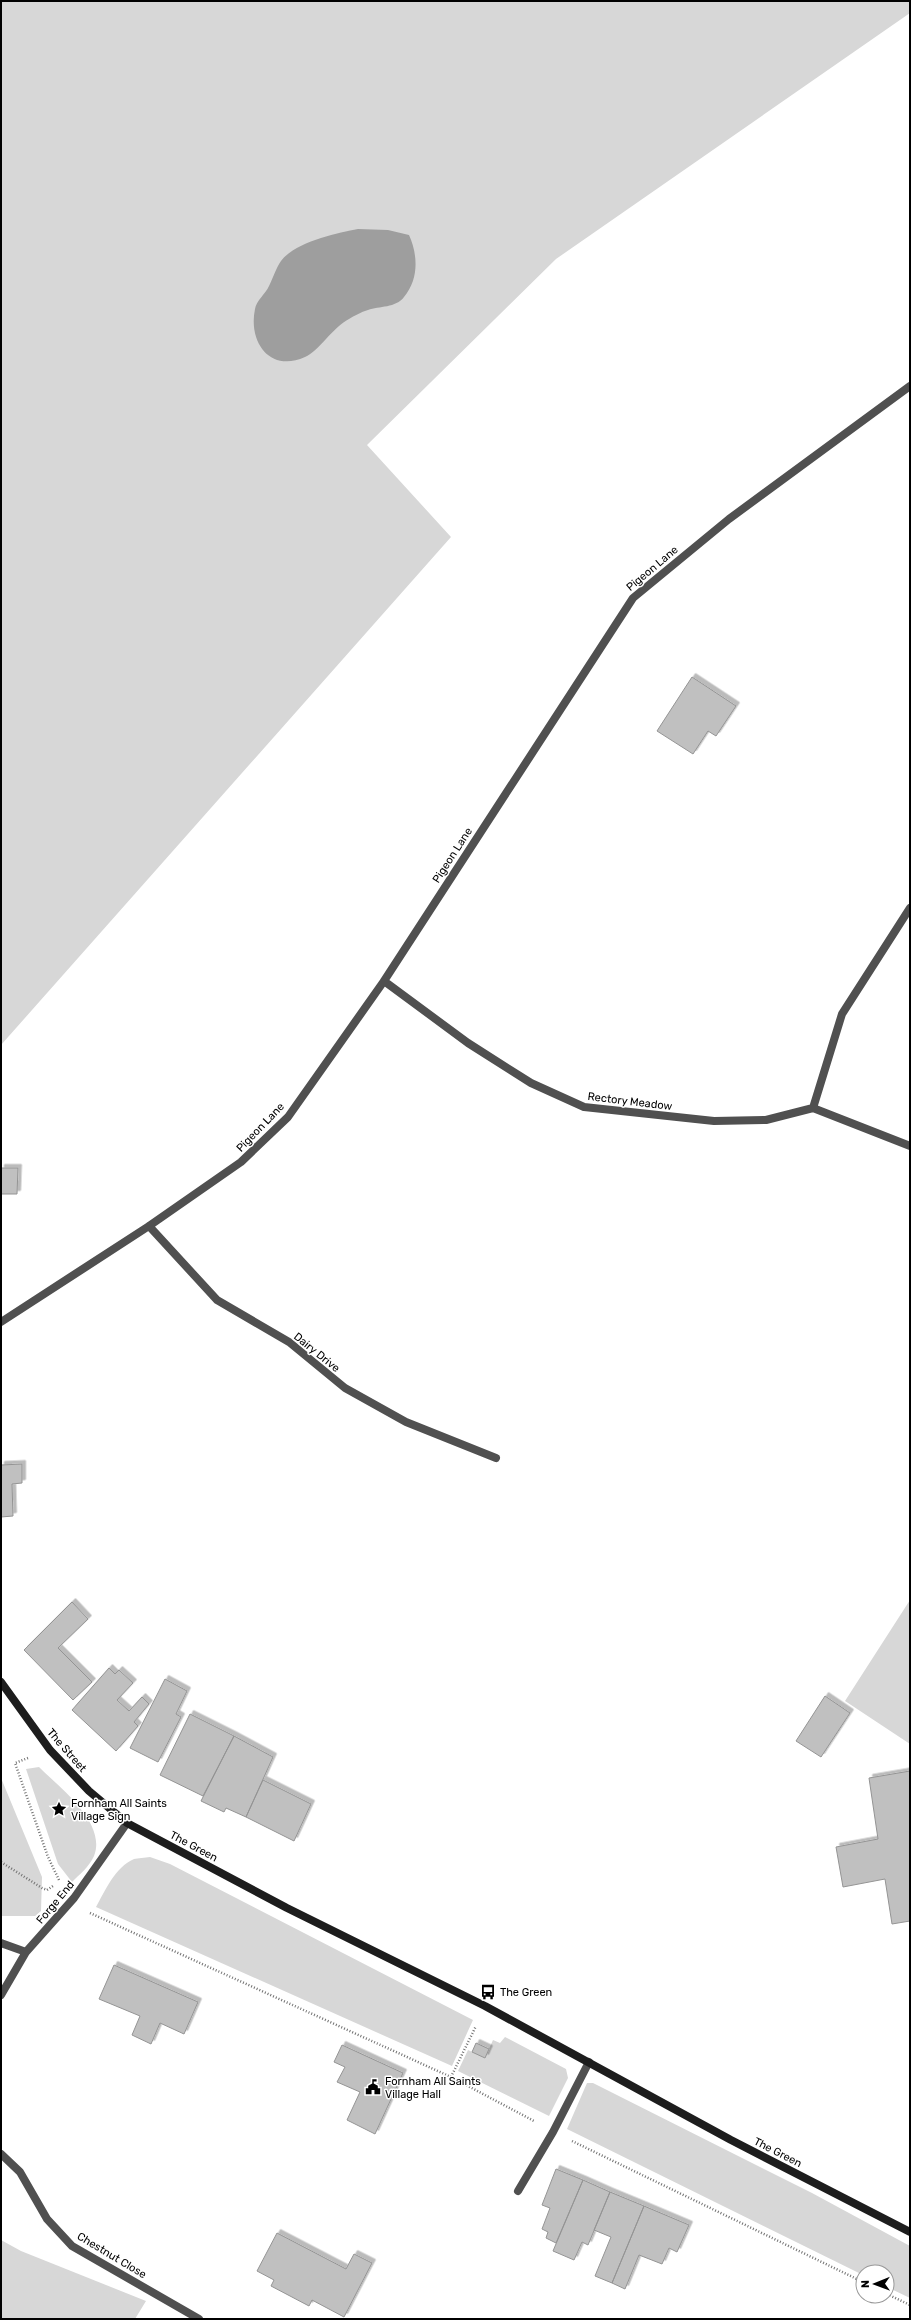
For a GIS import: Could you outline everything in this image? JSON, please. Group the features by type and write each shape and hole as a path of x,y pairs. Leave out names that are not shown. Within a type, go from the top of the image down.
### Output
{"main road":[{"name":"The Street","path":"1,1682 50,1750 89,1791 127,1823"},
{"name":"The Green","path":"127,1823 287,1908 485,2006 731,2140 910,2232"}],"street":[{"name":"Pigeon Lane","path":"1,1322 149,1226 241,1162 288,1117 384,981 632,598 728,519 910,386"},
{"path":"910,908 842,1014 813,1108 910,1146"},
{"name":"Rectory Meadow","path":"384,981 468,1043 531,1083 584,1107 714,1121 766,1120 813,1108"},
{"name":"Dairy Drive","path":"149,1226 217,1300 289,1342 345,1388 406,1422 496,1458"},
{"name":"Forge End","path":"1,1996 26,1952 74,1898 127,1823"},
{"path":"1,1943 26,1952"},
{"path":"518,2191 553,2132 589,2062"},
{"name":"Chestnut Close","path":"1,2154 20,2172 47,2219 72,2246 199,2319"}],"path":[{"path":"1,1862 47,1890 59,1881 48,1857 15,1762 50,1750"},
{"path":"74,1898 90,1913 451,2078 553,2132 855,2278"},
{"path":"451,2078 485,2006"},
{"path":"895,2298 910,2305"}],"shaded area":[{"path":"1,1 910,1 910,13 556,259 367,445 451,537 1,1045"},
{"path":"358,229 388,230 409,235 414,251 416,267 415,275 409,290 401,301 397,303 355,315 337,327 316,350 305,357 293,361 281,361 272,358 264,351 255,333 255,309 259,300 268,289 281,261 287,254 317,239"},
{"path":"910,1600 910,1744 845,1701"},
{"path":"39,1767 79,1807 88,1819 94,1831 96,1844 94,1856 87,1867 72,1882 58,1864 26,1769"},
{"path":"1,1778 42,1877 41,1911 35,1916 1,1916"},
{"path":"150,1857 170,1864 473,2020 452,2066 96,1907 111,1880 121,1868 134,1859"},
{"path":"505,2037 566,2069 568,2078 549,2116 458,2071 468,2050 485,2058 493,2040 500,2043"},
{"path":"587,2083 593,2083 812,2193 910,2246 910,2298 895,2291 895,2264 855,2264 855,2271 567,2129"},
{"path":"1,2240 21,2251 146,2301 135,2319 1,2319"}],"building":[{"path":"692,677 736,706 716,736 708,731 693,754 657,731"},
{"path":"1,1168 18,1168 17,1194 1,1194"},
{"path":"22,1464 22,1483 12,1484 13,1516 1,1517 1,1465"},
{"path":"72,1602 88,1619 58,1648 92,1682 73,1700 24,1650"},
{"path":"109,1668 115,1674 119,1670 133,1683 117,1700 129,1711 142,1697 149,1704 134,1722 138,1726 116,1751 72,1710"},
{"path":"165,1679 187,1691 176,1714 181,1717 158,1762 130,1748"},
{"path":"825,1696 850,1713 821,1757 796,1741"},
{"path":"190,1714 234,1736 203,1796 160,1775"},
{"path":"234,1736 273,1757 246,1817 226,1808 224,1812 201,1801"},
{"path":"910,1771 910,1921 892,1924 885,1879 843,1887 836,1847 878,1839 869,1778"},
{"path":"263,1780 311,1804 294,1841 246,1817"},
{"path":"114,1965 198,2002 184,2034 160,2023 151,2044 132,2035 140,2016 99,1999"},
{"path":"476,2043 489,2049 485,2058 472,2052"},
{"name":"Fornham All Saints Village Hall","path":"342,2045 403,2073 375,2134 347,2120 360,2092 337,2082 345,2067 334,2062"},
{"path":"556,2169 583,2180 556,2243 546,2238 548,2232 542,2229 550,2208 542,2205"},
{"path":"583,2180 610,2192 588,2245 582,2242 574,2260 553,2251"},
{"path":"610,2192 644,2206 612,2283 595,2276 611,2237 594,2230"},
{"path":"644,2206 689,2225 677,2252 669,2248 662,2264 639,2255 625,2289 612,2283"},
{"path":"277,2233 346,2269 354,2254 372,2263 344,2317 312,2300 309,2306 271,2286 274,2280 257,2271"}],"place":[{"name":"Fornham All Saints Village Sign","path":"59,1809"},
{"name":"The Green","path":"488,1992"},
{"name":"Fornham All Saints Village Hall","path":"373,2087"}]}
